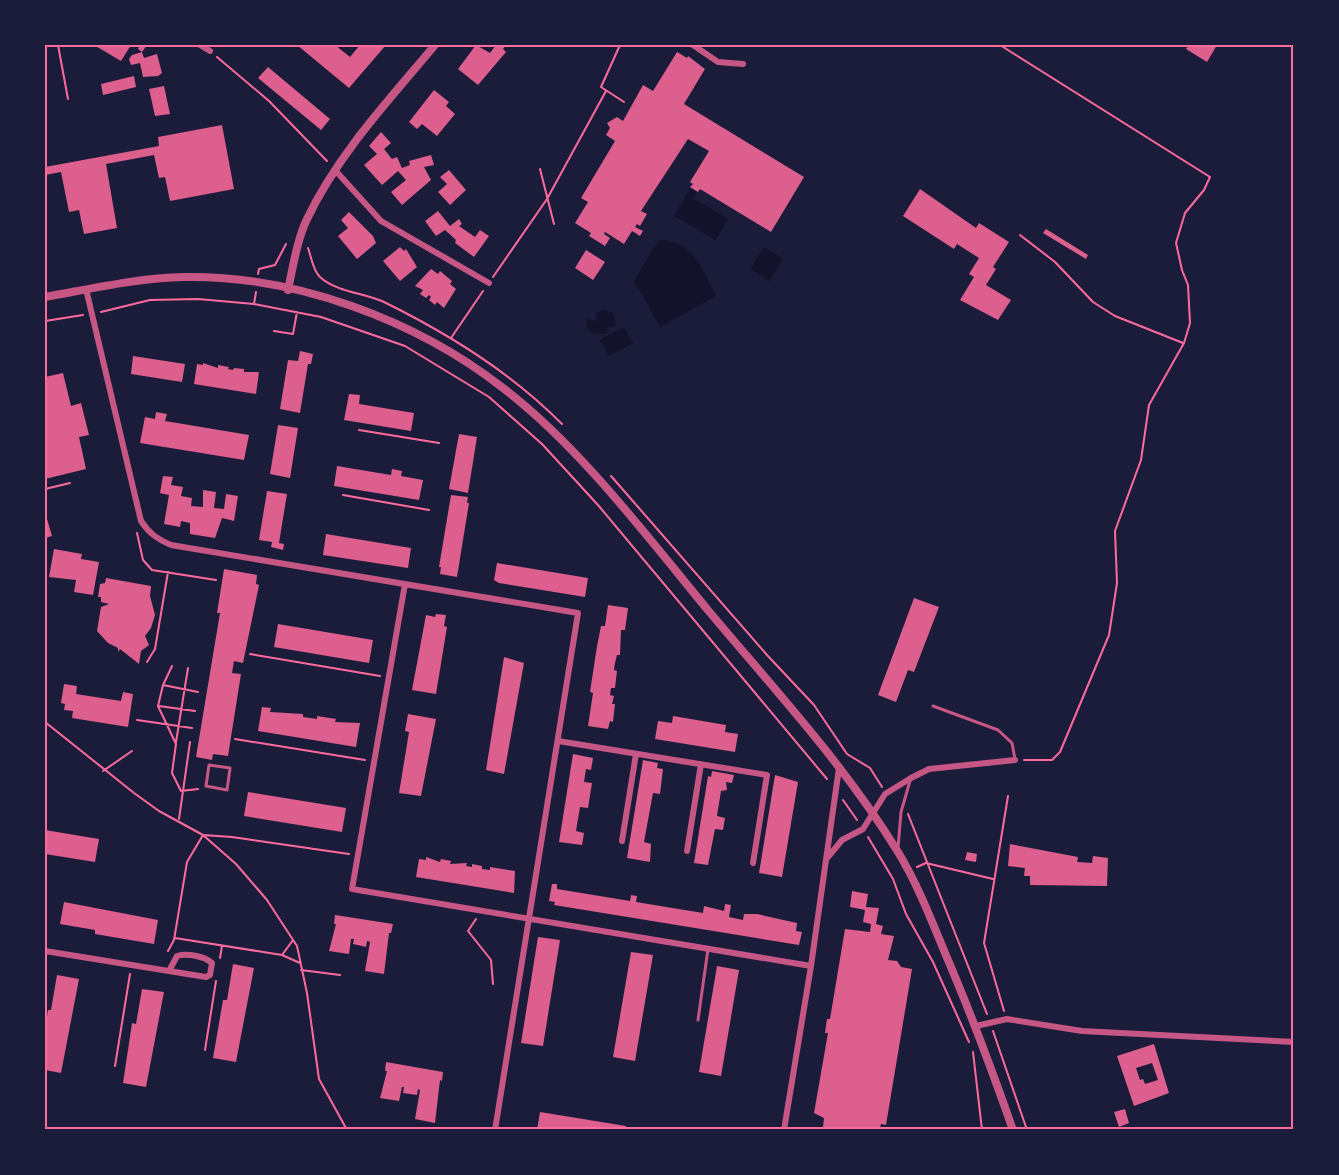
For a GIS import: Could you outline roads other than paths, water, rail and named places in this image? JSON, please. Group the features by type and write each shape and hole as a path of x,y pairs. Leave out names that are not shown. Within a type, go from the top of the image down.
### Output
{"street":[{"path":"200,45 210,51"},
{"path":"288,290 306,220 335,170 351,146 435,45"},
{"path":"693,45 718,62 743,64"},
{"path":"335,170 381,221 489,283"},
{"path":"45,297 86,289 185,277 257,283 326,298 385,320 435,343 504,388 550,429 652,543 839,768 872,814 909,872 976,1026 1013,1130"},
{"path":"86,289 125,461 141,521 148,532 171,545 578,613 495,1130"},
{"path":"405,584 352,889 811,966"},
{"path":"558,741 767,775 753,862"},
{"path":"622,840 636,754"},
{"path":"827,857 842,840 863,829 885,794 911,778 929,769 1015,760"},
{"path":"687,851 701,764"},
{"path":"784,1129 811,966 839,768"},
{"path":"45,951 206,977 210,975 212,963 203,957 182,955 177,956 169,971"},
{"path":"976,1026 989,1021 1007,1019 1082,1031 1294,1042"}],"lane":[{"path":"933,706 998,730 1012,743 1015,760"},
{"path":"210,765 230,768 227,790 206,786 210,765"},
{"path":"898,852 901,812 911,778"},
{"path":"698,1020 708,949"},
{"path":"784,1129 795,1130"}]}
